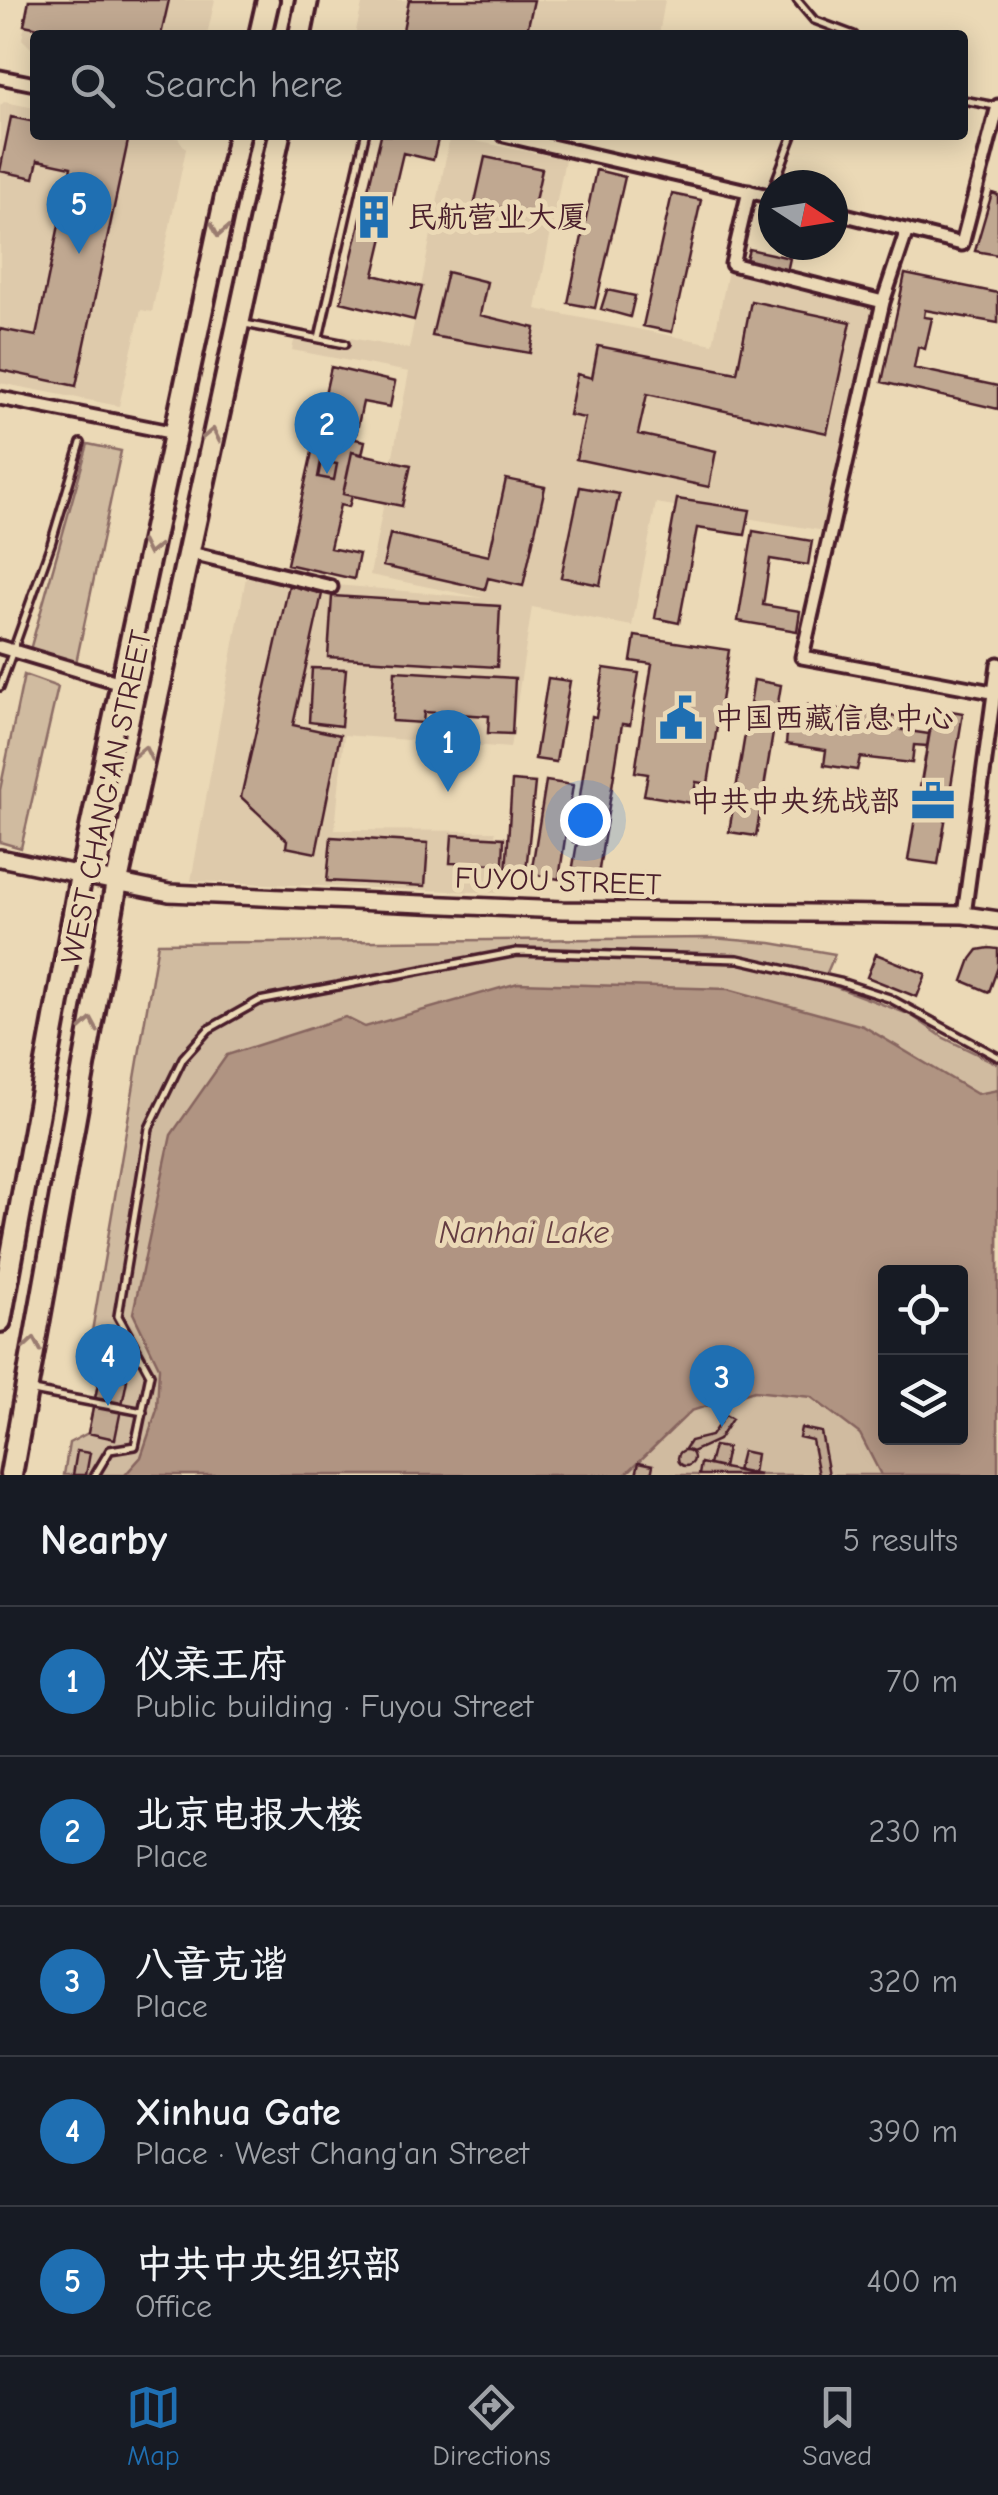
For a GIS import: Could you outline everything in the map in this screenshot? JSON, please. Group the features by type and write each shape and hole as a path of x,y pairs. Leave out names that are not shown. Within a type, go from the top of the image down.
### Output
{"highway":[{"path":"261,30 268,0"},
{"path":"301,30 307,0"},
{"name":"WEST CHANG'AN STREET","path":"0,1321 81,875 238,140"},
{"name":"WEST CHANG'AN STREET","path":"10,1475 117,882 278,140"}],"main road":[{"name":"FUYOU STREET","path":"0,858 169,893 544,909 964,915 998,920"}],"street":[{"path":"0,77 30,83"},
{"path":"848,216 962,244 998,106"},
{"path":"525,140 758,192"},
{"path":"749,192 732,264 883,302"},
{"path":"908,230 883,302 802,657 992,692"},
{"path":"0,398 176,433"},
{"path":"187,552 331,586"},
{"path":"0,647 121,683"},
{"path":"964,915 998,667"}],"lane":[{"path":"797,0 814,20 848,30"},
{"path":"968,101 998,106"},
{"path":"319,338 363,140"},
{"path":"781,170 791,140"},
{"path":"237,323 345,344"},
{"path":"0,687 16,651 82,443"},
{"path":"95,1475 110,1450 135,1446 150,1374 118,1316 148,1128 183,1058 209,1029 259,1001 517,952 738,959 840,982 889,998 998,1057"},
{"path":"26,1389 143,1412"}],"shaded area":[{"path":"30,0 215,0 208,30 30,30 30,47 22,39"},
{"path":"363,0 665,0 660,30 356,30"},
{"path":"4,102 30,107 30,140 179,140 186,149 152,312 141,310 119,406 0,383 0,106"},
{"path":"449,140 470,140 565,159 536,309 713,344 728,271 880,304 825,531 656,503 632,626 532,607 510,748 344,735 335,830 495,831 501,893 191,881 246,577 483,598 370,575 409,372 292,350 297,328 409,349"},
{"path":"88,444 121,451 76,663 30,650"},
{"path":"24,675 58,687 21,848 0,842 0,790"},
{"name":"Nanhai Lake","path":"712,938 771,943 835,954 823,982 911,1015 944,1038 998,1064 998,1475 64,1475 69,1443 88,1433 100,1374 88,1355 158,943"}],"water":[{"name":"Nanhai Lake","path":"518,983 728,989 863,1026 977,1094 998,1090 998,1475 881,1475 860,1434 811,1397 754,1391 691,1411 625,1475 125,1475 141,1457 157,1410 159,1367 133,1313 171,1135 227,1055 345,1017 365,1027"}],"building":[{"path":"29,0 169,0 162,30 49,30 24,25"},
{"path":"409,0 534,0 527,30 403,30"},
{"path":"11,117 30,121 30,140 128,141 76,386 0,370 0,329 36,336 71,167 38,160 34,178 0,171"},
{"name":"民航营业大厦","path":"380,140 438,140 433,160 403,153 374,275 422,287 414,320 341,302"},
{"path":"485,157 542,169 532,215 475,202"},
{"path":"596,170 625,177 595,308 568,303"},
{"path":"992,193 998,195 998,255 975,251"},
{"path":"672,194 701,200 672,332 643,326"},
{"path":"749,249 758,251 758,260 790,260 787,272 745,263"},
{"path":"447,272 487,282 480,315 535,328 530,353 432,336"},
{"path":"905,274 998,293 998,323 925,310 924,317 932,318 925,349 918,347 914,368 998,386 998,409 882,382"},
{"path":"607,290 635,296 630,317 601,309"},
{"path":"751,301 851,322 827,433 647,394 638,434 716,451 709,487 576,459 585,418 569,415 577,374 592,378 598,346 737,373"},
{"path":"331,367 395,382 390,407 363,402 355,439 365,441 362,455 352,452 343,494 352,496 349,507 340,505 330,548 359,554 354,579 287,564"},
{"path":"352,452 411,465 402,506 343,494"},
{"path":"321,461 337,464 334,480 318,477"},
{"path":"506,479 545,487 523,586 488,578 485,589 383,566 390,534 489,556"},
{"path":"580,487 619,494 600,585 561,577"},
{"path":"677,499 750,510 745,535 697,528 679,623 655,618"},
{"path":"753,531 812,541 808,565 770,559 763,605 800,611 797,631 738,621"},
{"path":"289,585 322,594 293,725 340,735 316,853 286,847 287,840 241,797"},
{"path":"332,596 500,606 497,667 328,657"},
{"name":"中国西藏信息中心","path":"635,636 729,650 708,784 696,782 692,803 644,795 648,774 635,772 652,664 631,661"},
{"path":"312,668 346,669 341,726 309,722"},
{"path":"604,668 639,673 630,725 622,724 597,882 571,878 592,716 596,717"},
{"path":"395,671 515,678 512,734 488,733 489,716 424,712 423,723 392,721"},
{"path":"548,678 570,681 556,762 535,759"},
{"name":"中共中央统战部","path":"754,680 781,685 777,709 806,715 808,705 905,718 902,730 929,734 934,708 963,713 938,864 908,860 927,746 914,745 912,763 860,757 857,770 824,765 826,750 786,744 788,724 775,721 756,836 729,832"},
{"path":"754,680 781,685 756,836 729,832"},
{"path":"808,705 905,718 902,730 929,734 927,746 914,745 912,763 860,757 857,770 824,765 826,750 786,744 788,724 775,721 777,709 806,715"},
{"path":"934,708 963,713 938,864 908,860"},
{"path":"512,781 535,783 526,871 506,872"},
{"path":"546,781 573,785 559,879 531,874"},
{"path":"452,835 504,838 503,864 450,863"},
{"path":"331,837 428,843 425,886 327,881"},
{"path":"998,949 998,967 989,992 963,981 978,950"},
{"path":"876,954 926,974 917,997 867,977"},
{"path":"100,1374 127,1380 115,1439 88,1433"},
{"path":"725,1415 732,1419 718,1440 692,1452 685,1449 690,1441 711,1436"},
{"path":"801,1428 821,1432 829,1475 819,1475 812,1440 799,1437"},
{"path":"714,1446 727,1448 723,1468 709,1465"},
{"path":"686,1450 694,1458 686,1466 678,1458"},
{"path":"77,1451 90,1453 86,1475 73,1475"},
{"path":"742,1451 756,1454 753,1474 737,1471"},
{"path":"639,1462 653,1465 651,1475 636,1475"},
{"path":"701,1463 723,1468 760,1475 699,1475"}],"place":[{"name":"民航营业大厦","path":"374,217"},
{"name":"中共中央组织部","path":"79,254"},
{"name":"北京电报大楼","path":"327,474"},
{"name":"中国西藏信息中心","path":"681,718"},
{"name":"仪亲王府","path":"448,792"},
{"name":"中共中央统战部","path":"933,801"},
{"name":"Xinhua Gate","path":"108,1406"},
{"name":"八音克谐","path":"722,1427"}]}
